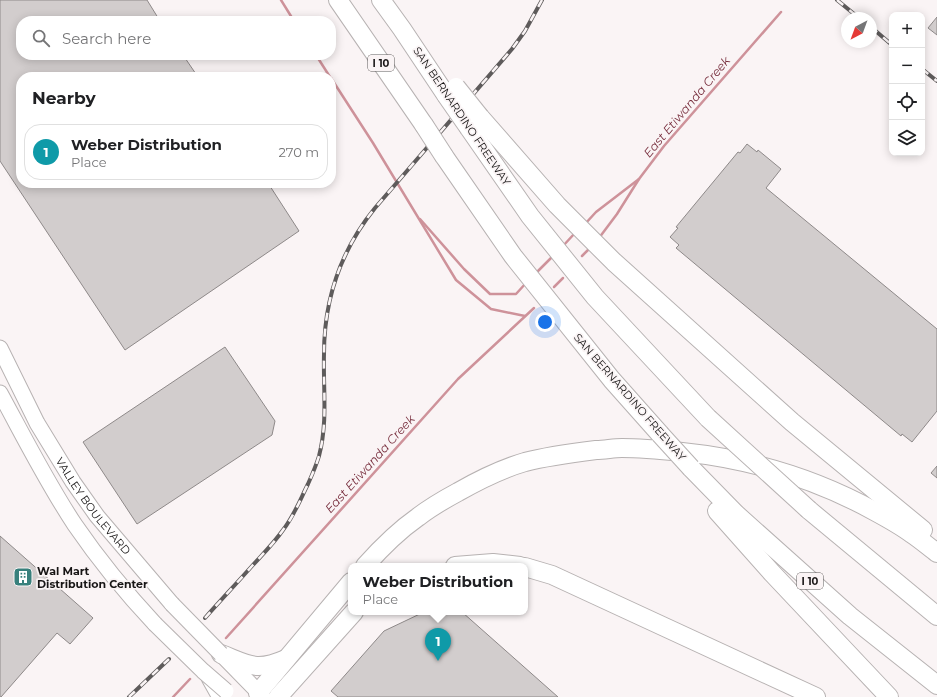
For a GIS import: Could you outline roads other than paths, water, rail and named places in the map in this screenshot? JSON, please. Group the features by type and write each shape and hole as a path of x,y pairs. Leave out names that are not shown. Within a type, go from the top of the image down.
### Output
{"highway":[{"name":"SAN BERNARDINO FREEWAY","path":"338,0 513,256 612,380 691,468 736,514 850,616 937,685"},
{"name":"SAN BERNARDINO FREEWAY","path":"381,0 475,123 530,216 595,297 708,418 809,510 937,616"},
{"path":"475,123 614,262 792,422 937,542"},
{"path":"368,563 402,529 418,516 484,478 505,469 539,459 568,453 620,448 653,449 727,458 797,476 819,484 861,504 911,533 937,553"},
{"path":"691,468 711,504 772,573 889,697"},
{"path":"528,568 552,574 816,697"},
{"path":"259,696 287,658 348,586"},
{"path":"278,697 351,615"},
{"path":"221,654 245,670 274,664 287,658"}],"main road":[{"name":"VALLEY BOULEVARD","path":"0,348 37,423 73,482 97,516 172,604 221,654"},
{"name":"VALLEY BOULEVARD","path":"0,393 52,488 75,525 111,575 155,624 226,695"},
{"path":"245,670 259,696"}],"waterway":[{"path":"281,0 291,16"},
{"name":"East Etiwanda Creek","path":"599,238 617,214 639,179 664,146 781,12"},
{"path":"319,60 327,72"},
{"path":"336,86 373,143 456,280 491,309 525,316"},
{"path":"585,224 596,212 639,179"},
{"path":"420,219 464,269 490,294 516,294 526,283"},
{"path":"562,247 575,233"},
{"name":"East Etiwanda Creek","path":"582,256 590,248"},
{"path":"535,274 553,256"},
{"name":"East Etiwanda Creek","path":"554,287 563,278"},
{"name":"East Etiwanda Creek","path":"226,638 458,379 534,308"},
{"name":"East Etiwanda Creek","path":"173,697 190,679"}],"railway":[{"path":"205,618 268,549 287,525 294,514 315,467 322,443 324,418 324,354 327,314 337,276 353,241 375,208 512,49 525,31 542,0"},
{"path":"837,0 852,12"},
{"path":"877,32 889,42"},
{"path":"925,71 937,81"},
{"path":"129,697 169,659"}],"place":[{"name":"Wal Mart Distribution Center","path":"23,577"},
{"name":"Weber Distribution","path":"438,661"}]}
